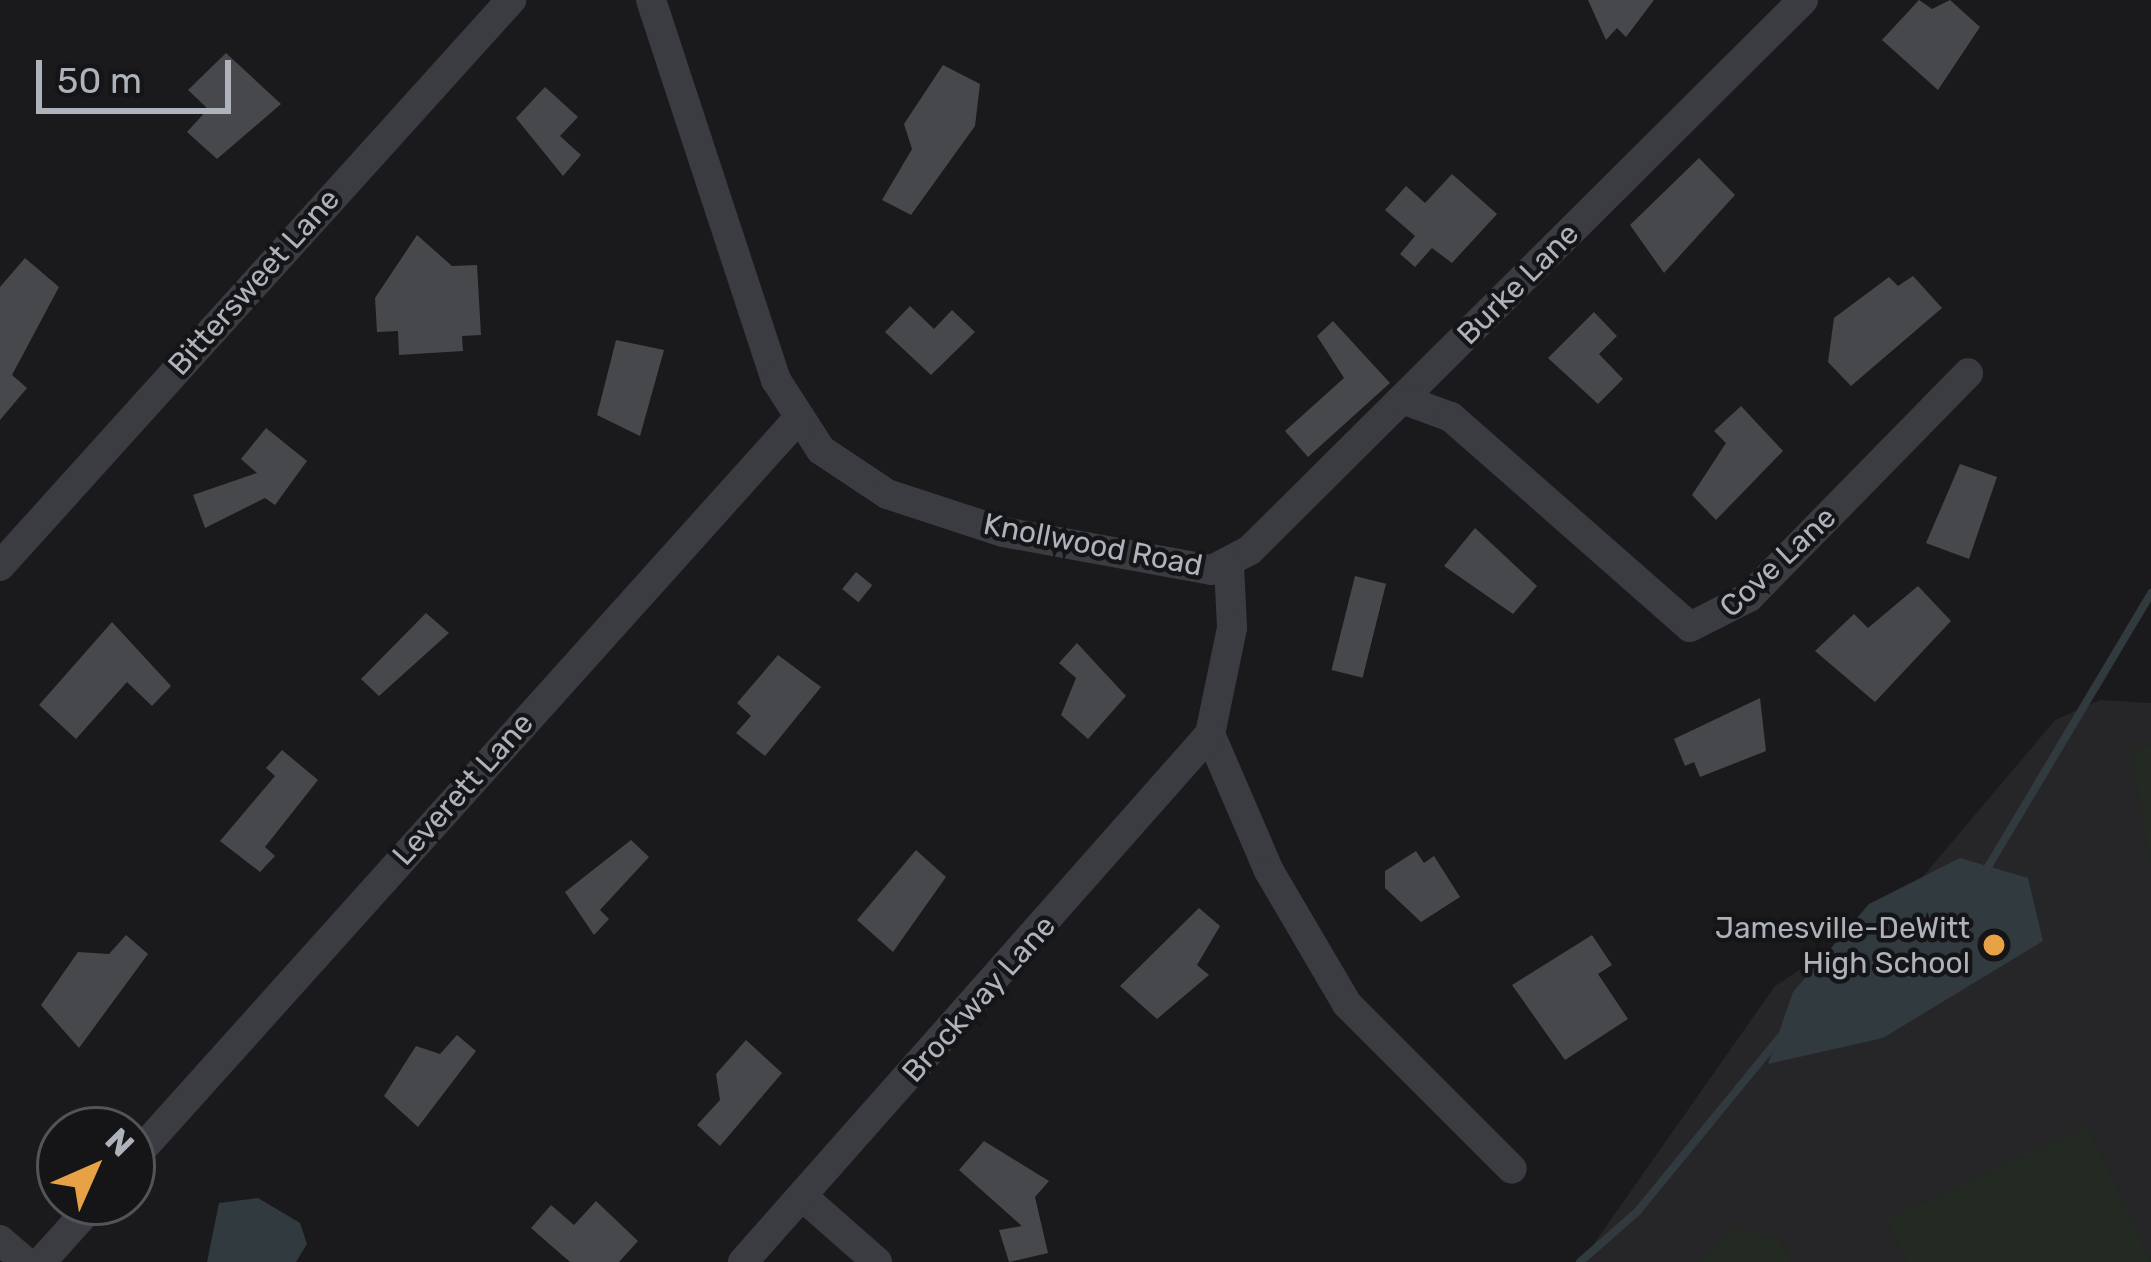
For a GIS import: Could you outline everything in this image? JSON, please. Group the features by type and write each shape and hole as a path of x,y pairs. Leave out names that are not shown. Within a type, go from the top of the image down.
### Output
{"street":[{"name":"Bittersweet Lane","path":"0,566 511,0"},
{"path":"651,0 797,420"},
{"name":"Burke Lane","path":"1229,566 1803,0"},
{"name":"Cove Lane","path":"1402,399 1451,418 1690,627 1749,597 1968,373"},
{"name":"Knollwood Road","path":"797,420 887,494 1003,532 1229,566 1232,628 1210,734"},
{"name":"Leverett Lane","path":"156,1133 797,420"},
{"path":"1210,734 1321,967 1512,1169"},
{"name":"Brockway Lane","path":"743,1262 1210,734"},
{"path":"802,1196 877,1262"},
{"path":"41,1262 73,1226"},
{"path":"0,1240 25,1262"}],"shaded area":[{"name":"Jamesville-DeWitt High School","path":"2100,700 2151,703 2151,1262 1581,1262 1775,986 1899,905 2055,720"},
{"path":"2151,746 2151,867 2132,750"},
{"path":"1960,858 2028,878 2043,941 1883,1038 1768,1064 1793,992 1869,904"},
{"path":"2087,1127 2151,1262 1907,1262 1887,1220"},
{"path":"258,1198 300,1223 307,1244 296,1262 207,1262 219,1203"},
{"path":"1736,1227 1780,1241 1791,1262 1699,1262"}],"building":[{"path":"1588,0 1654,0 1626,37 1617,28 1606,40"},
{"path":"1919,0 1932,9 1950,0 1980,27 1938,90 1882,40"},
{"path":"226,53 281,104 217,159 187,132 208,109 188,90"},
{"path":"943,65 980,84 975,126 911,215 882,200 912,149 904,124"},
{"path":"545,87 578,117 560,136 581,155 563,176 516,118"},
{"path":"1699,158 1735,195 1664,273 1630,225"},
{"path":"1452,174 1497,214 1452,263 1432,248 1415,267 1400,254 1415,236 1385,210 1406,186 1425,203"},
{"path":"417,235 452,266 477,265 481,335 462,336 463,351 399,355 398,331 377,332 375,298"},
{"path":"25,258 59,287 12,375 27,388 0,420 0,287"},
{"path":"1913,276 1942,308 1851,386 1828,362 1834,318 1889,277 1898,286"},
{"path":"910,306 934,329 952,310 975,332 931,375 885,332"},
{"path":"1594,312 1617,336 1599,354 1623,379 1598,404 1548,358"},
{"path":"1333,321 1390,383 1308,457 1285,431 1344,378 1317,336"},
{"path":"616,340 664,350 640,436 597,415"},
{"path":"1741,406 1783,451 1716,520 1692,495 1726,443 1714,431"},
{"path":"266,428 307,461 275,505 265,498 205,528 193,495 257,473 241,459"},
{"path":"1960,464 1997,477 1969,559 1926,543"},
{"path":"1475,528 1537,586 1513,614 1444,566"},
{"path":"856,572 872,585 858,602 842,589"},
{"path":"1355,576 1386,584 1363,678 1332,670"},
{"path":"1918,586 1951,621 1875,702 1815,651 1854,614 1868,628"},
{"path":"426,613 449,633 379,696 361,679"},
{"path":"112,622 171,686 152,706 127,682 76,739 39,705"},
{"path":"1077,643 1126,696 1088,739 1061,715 1076,678 1059,663"},
{"path":"778,655 821,687 765,756 736,733 751,716 737,703"},
{"path":"1760,698 1766,751 1700,777 1694,762 1685,766 1674,739"},
{"path":"282,750 318,780 265,847 275,856 260,872 220,841 275,776 266,768"},
{"path":"631,840 649,857 600,910 609,919 594,935 565,892"},
{"path":"916,850 946,877 893,952 857,920"},
{"path":"1416,851 1424,863 1434,856 1460,897 1421,922 1385,888 1385,871"},
{"path":"1199,908 1220,926 1197,965 1209,975 1157,1019 1120,986"},
{"path":"126,935 148,954 79,1048 41,1005 78,952 109,954"},
{"path":"1592,935 1612,965 1598,974 1628,1019 1565,1060 1512,985"},
{"path":"457,1035 476,1051 418,1127 384,1096 416,1046 440,1054"},
{"path":"746,1040 782,1073 720,1146 697,1125 720,1100 716,1074"},
{"path":"984,1141 1049,1181 1035,1197 1048,1253 1009,1262 999,1230 1022,1226 959,1170"},
{"path":"596,1201 638,1241 619,1262 570,1262 531,1228 551,1205 574,1225"}],"waterway":[{"path":"1985,872 2151,593"},
{"path":"1580,1262 1637,1212 1785,1031"}],"place":[{"name":"Jamesville-DeWitt High School","path":"1994,945"}]}
